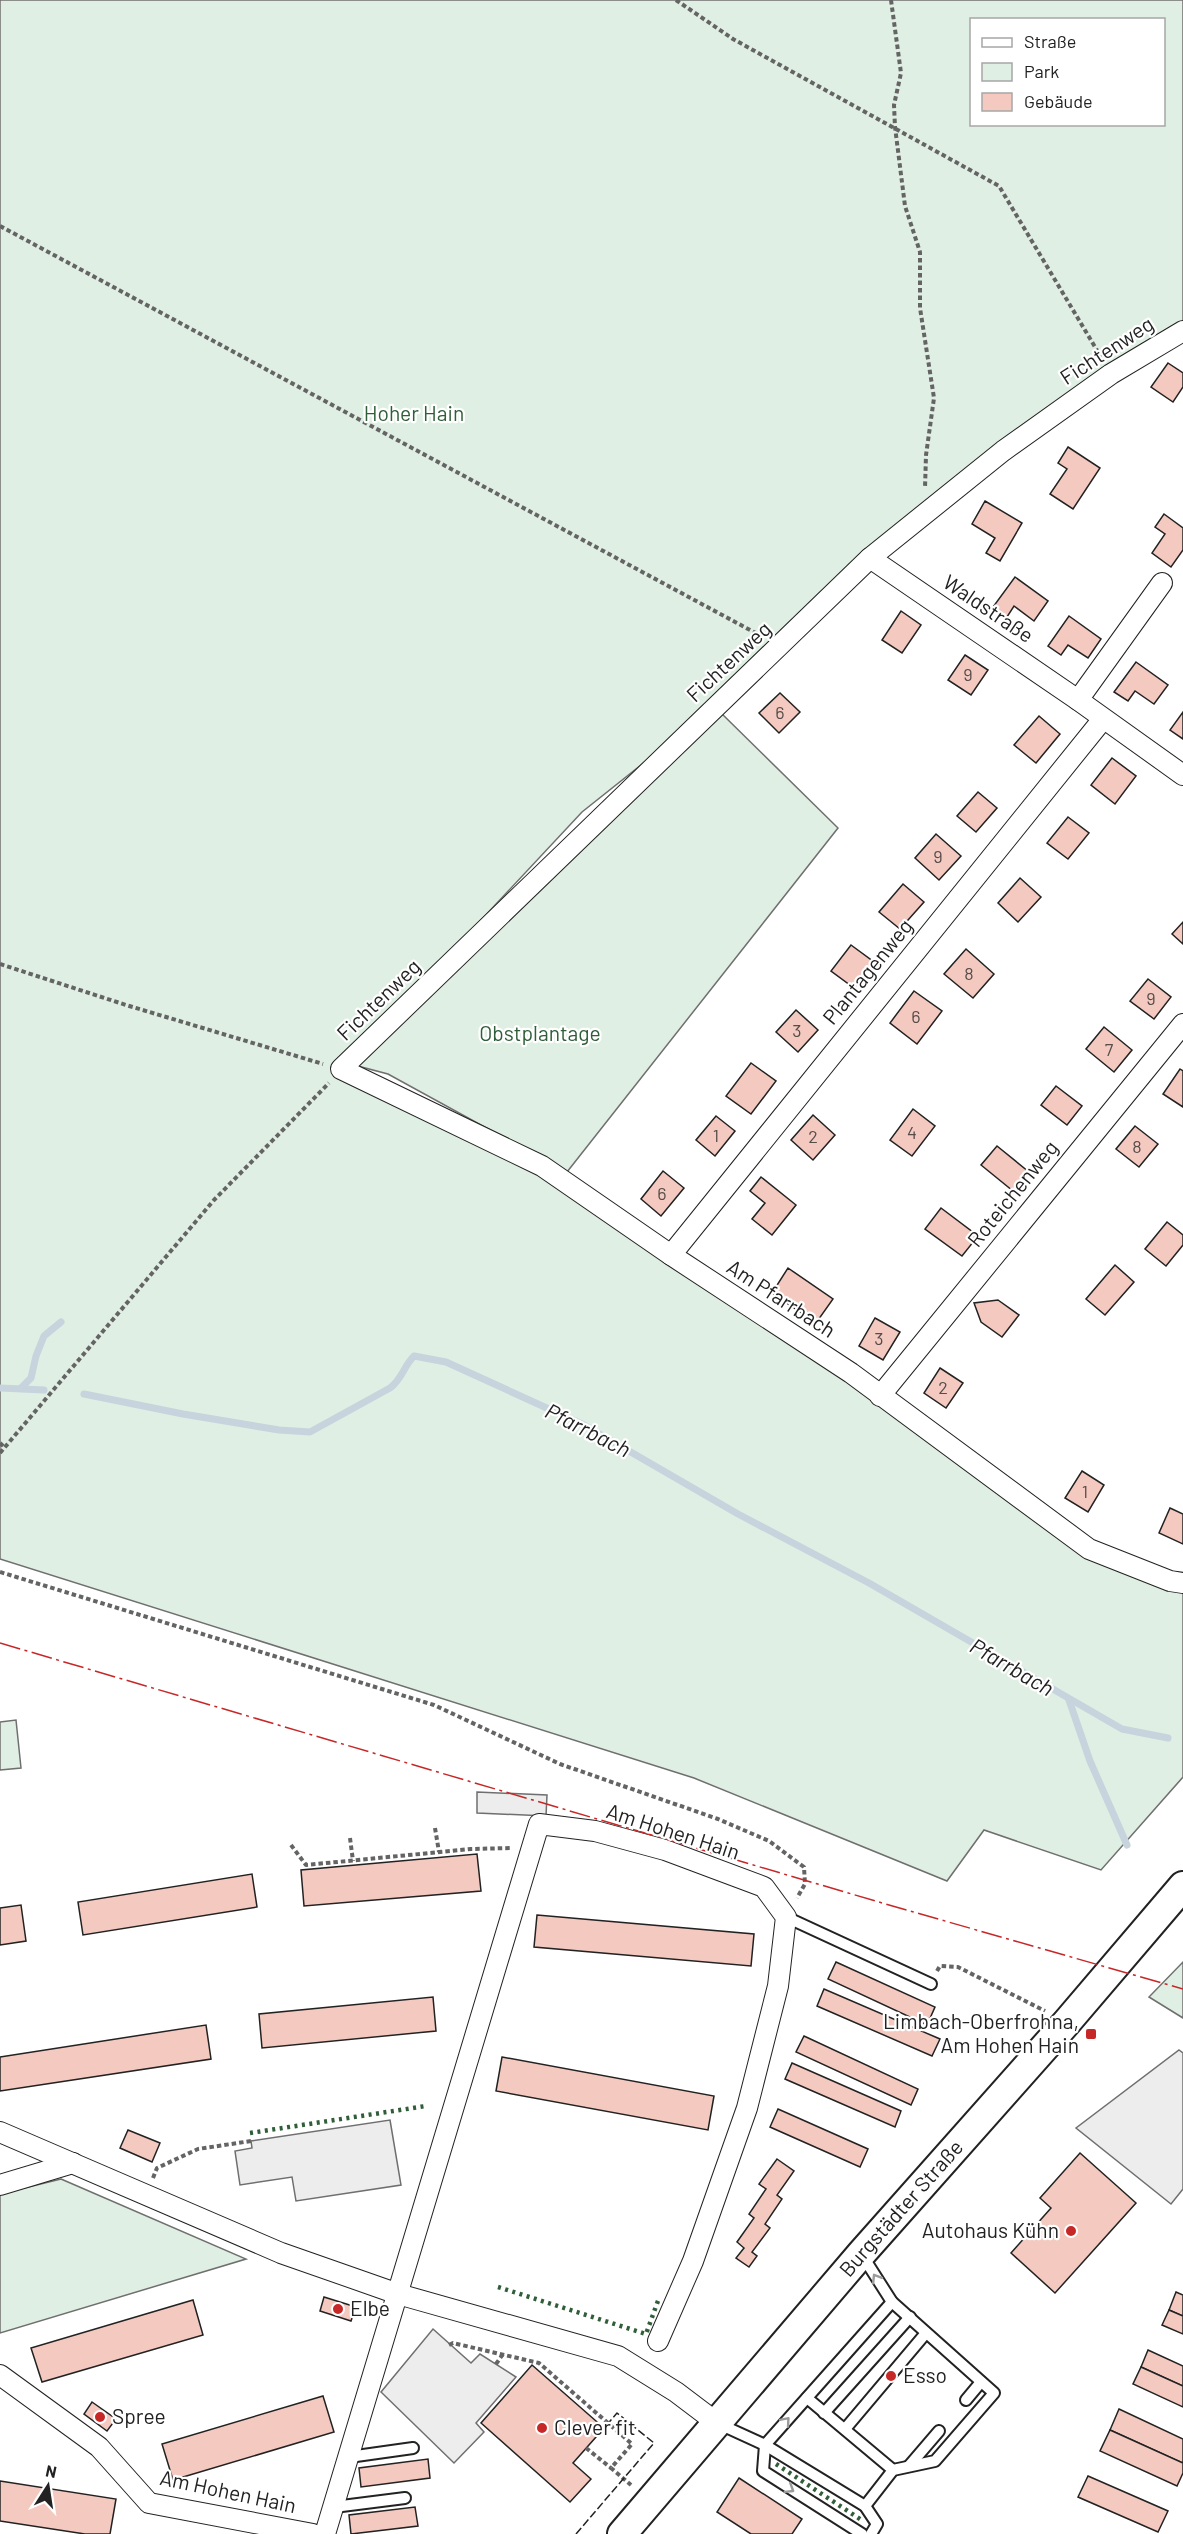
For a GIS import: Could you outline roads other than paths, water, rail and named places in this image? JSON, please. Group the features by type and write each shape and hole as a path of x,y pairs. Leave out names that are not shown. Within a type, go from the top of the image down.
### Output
{"main road":[{"name":"Burgstädter Straße","path":"622,2534 861,2254 1067,2022 1183,1886"}],"street":[{"name":"Fichtenweg","path":"341,1069 870,558 1003,452 1111,374 1178,340"},
{"name":"Waldstraße","path":"870,558 1078,700 1183,775"},
{"path":"1078,700 1162,583"},
{"name":"Plantagenweg","path":"671,1256 1103,719"},
{"name":"Roteichenweg","path":"880,1396 1183,1024"},
{"name":"Am Pfarrbach","path":"341,1069 542,1166 671,1256 851,1373 1089,1549 1170,1581 1183,1582"},
{"name":"Am Hohen Hain","path":"326,2534 539,1824 595,1831 665,1850 764,1887 786,1917"},
{"path":"658,2341 693,2260 747,2108 778,1986 786,1917"},
{"path":"0,2132 280,2253 398,2295 618,2356 676,2392 717,2423"},
{"path":"0,2185 73,2163"},
{"name":"Am Hohen Hain","path":"0,2375 99,2447 149,2503 313,2534"}],"lane":[{"path":"786,1917 931,1984"},
{"path":"861,2254 892,2302 994,2393 935,2461 893,2470 865,2506"},
{"path":"862,2534 763,2471 765,2445 892,2302"},
{"path":"824,2412 910,2317"},
{"path":"845,2429 926,2333"},
{"path":"966,2400 981,2382"},
{"path":"807,2398 893,2470"},
{"path":"717,2423 765,2445 865,2506 877,2524 871,2534"},
{"path":"909,2466 939,2432"},
{"path":"349,2457 413,2448"},
{"path":"334,2507 405,2498"}],"waterway":[{"path":"21,1388 31,1378 44,1336 61,1322"},
{"name":"Pfarrbach","path":"84,1394 183,1414 279,1430 310,1432 390,1388 414,1356 446,1362 584,1425 738,1514 869,1583 1122,1729 1168,1738"},
{"name":"Pfarrbach","path":"0,1388 44,1390"},
{"name":"Pfarrbach","path":"1069,1700 1090,1761 1127,1845"}],"place":[{"name":"Limbach-Oberfrohna, Am Hohen Hain","path":"1091,2034"},
{"name":"Autohaus Kühn","path":"1071,2231"},
{"name":"Elbe","path":"338,2309"},
{"name":"Esso","path":"891,2376"},
{"name":"Spree","path":"100,2417"},
{"name":"Clever fit","path":"542,2428"}],"park label":[{"name":"Hoher Hain","path":"414,414"},
{"name":"Obstplantage","path":"540,1034"}]}
